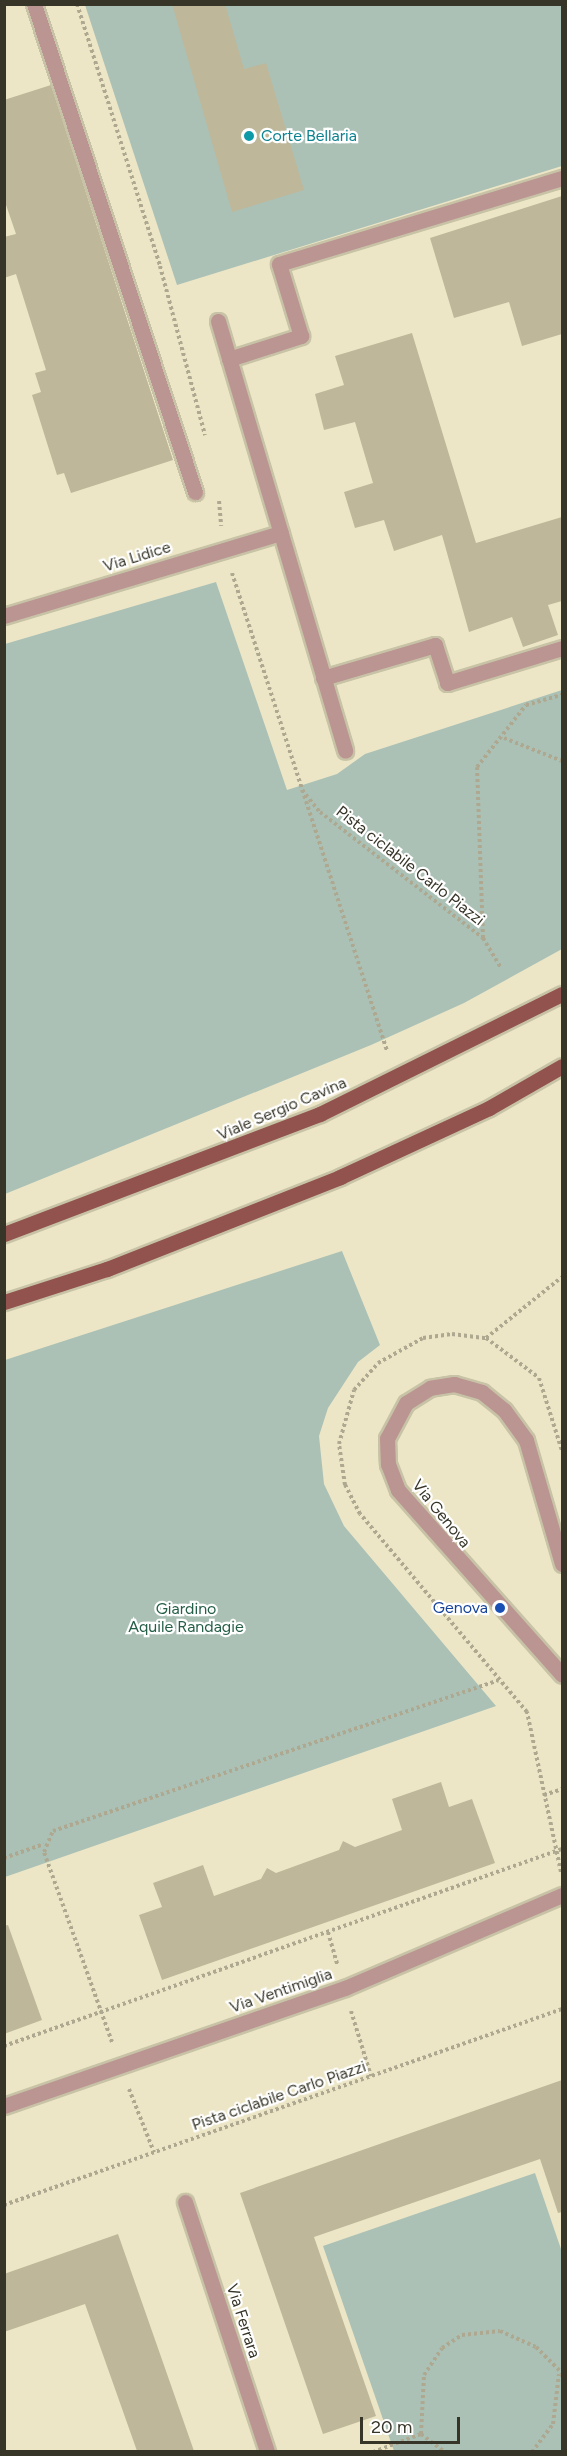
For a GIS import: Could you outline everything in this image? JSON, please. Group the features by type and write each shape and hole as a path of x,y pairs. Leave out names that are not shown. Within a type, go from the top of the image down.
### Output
{"main road":[{"name":"Viale Sergio Cavina","path":"4,1234 320,1114 562,994"},
{"path":"4,1302 107,1269 340,1177 489,1108 562,1066"}],"street":[{"path":"34,4 195,492"},
{"path":"229,359 301,336 279,264 562,178"},
{"path":"218,321 345,751"},
{"name":"Via Lidice","path":"4,616 281,533"},
{"path":"323,678 435,645 447,683 562,648"},
{"name":"Via Genova","path":"562,1564 529,1447 504,1410 482,1392 454,1384 430,1388 406,1403 386,1446 398,1490 562,1675"},
{"name":"Via Ventimiglia","path":"4,2106 345,1988 562,1895"},
{"name":"Via Ferrara","path":"185,2202 267,2451"}],"path":[{"path":"483,938 477,767 504,738 526,705 562,695"},
{"path":"504,738 562,761"},
{"name":"Pista ciclabile Carlo Piazzi","path":"387,1051 299,787 320,812 483,938 501,968"},
{"path":"562,1277 486,1338 539,1378 562,1451"},
{"path":"4,1858 44,1844 53,1831 498,1680 527,1712 562,1878"},
{"path":"543,1795 562,1789"},
{"path":"44,1844 101,2012 154,2152"},
{"path":"4,2046 562,1849"},
{"name":"Pista ciclabile Carlo Piazzi","path":"4,2205 562,2009"},
{"path":"421,2434 424,2375 442,2348 462,2335 500,2331 536,2347 561,2373 553,2424 532,2451"},
{"path":"373,2451 421,2434"},
{"path":"421,2434 445,2451"}],"green space":[{"path":"85,5 562,5 562,166 177,285"},
{"path":"216,582 287,790 337,774 365,754 562,690 562,949 464,1003 371,1045 5,1194 5,644"},
{"name":"Giardino Aquile Randagie","path":"342,1251 380,1345 358,1362 328,1408 319,1436 324,1484 344,1526 496,1706 5,1877 5,1360"},
{"path":"535,2173 562,2252 562,2451 394,2451 323,2246"}],"building":[{"name":"Corte Bellaria","path":"172,4 225,4 244,69 266,63 304,190 232,212"},
{"path":"51,85 173,460 71,493 64,473 57,475 32,395 41,392 35,373 46,370 16,274 4,278 4,237 16,234 4,199 4,100"},
{"path":"562,196 562,334 522,346 509,302 454,318 430,238"},
{"path":"412,333 476,543 562,517 562,601 548,605 558,635 523,647 512,617 469,632 442,535 394,551 384,520 355,528 344,492 373,483 355,422 324,430 315,394 344,385 335,356"},
{"path":"441,1782 449,1807 472,1799 495,1863 162,1980 139,1915 162,1907 153,1883 203,1865 214,1896 261,1879 267,1868 276,1873 339,1850 343,1841 355,1847 402,1830 392,1799"},
{"path":"8,1925 42,2020 4,2034 4,1926"},
{"path":"562,2080 562,2212 558,2213 540,2159 314,2237 376,2416 323,2434 240,2193"},
{"path":"118,2234 194,2451 137,2451 85,2304 4,2332 4,2274"}],"place":[{"name":"Corte Bellaria","path":"249,136"},
{"name":"Genova","path":"500,1608"}]}
